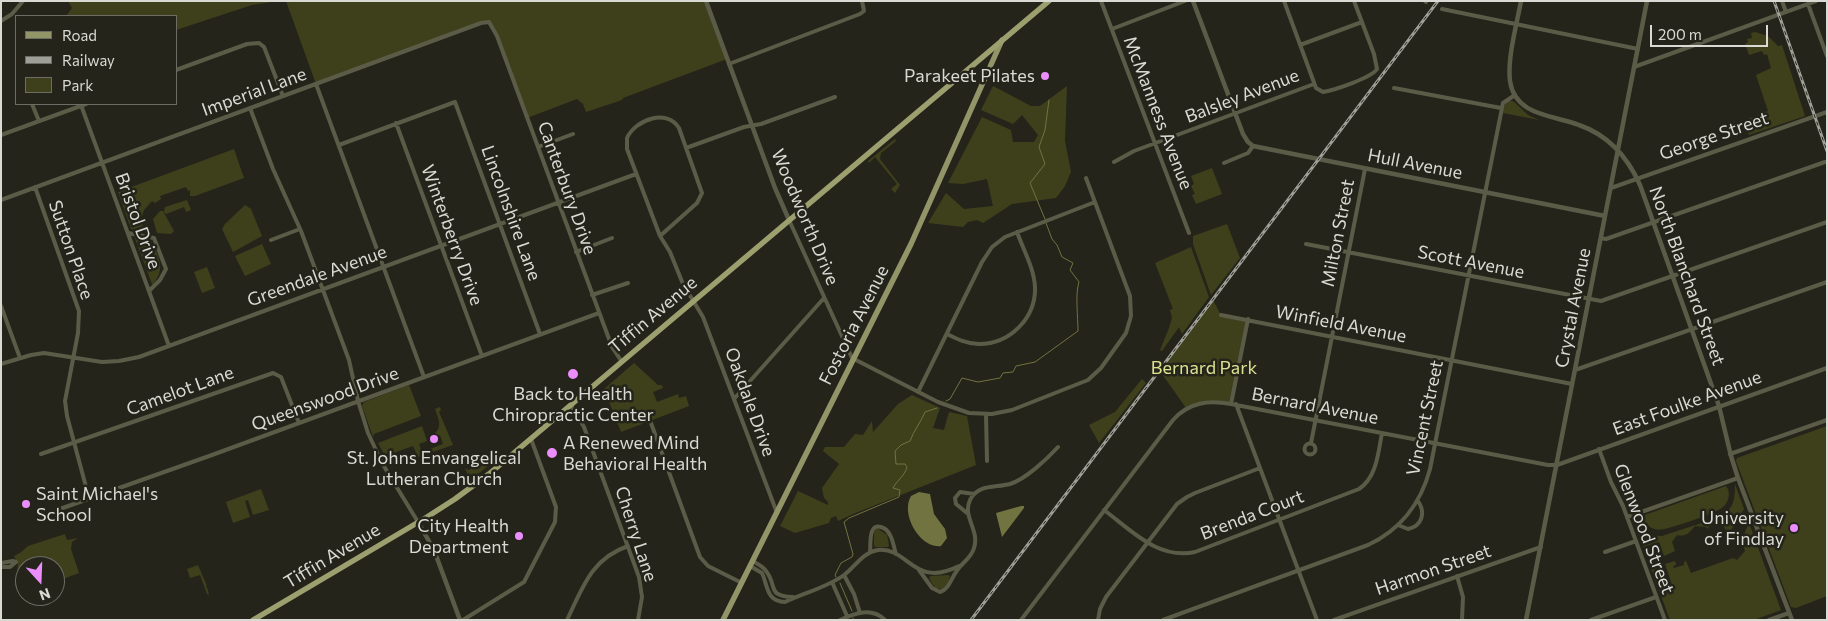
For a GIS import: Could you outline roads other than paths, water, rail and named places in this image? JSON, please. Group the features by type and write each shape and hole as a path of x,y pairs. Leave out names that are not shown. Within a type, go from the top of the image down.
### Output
{"highway":[{"name":"Tiffin Avenue","path":"254,620 418,522 476,484 1050,1"}],"main road":[{"name":"Fostoria Avenue","path":"723,620 911,244 1002,40"}],"street":[{"path":"1,21 12,14 23,1"},
{"name":"Woodworth Drive","path":"706,1 789,220 853,359"},
{"path":"729,64 862,13 864,6 862,1"},
{"name":"McManness Avenue","path":"1101,1 1189,233"},
{"path":"1112,29 1185,1"},
{"path":"1193,1 1245,139 1253,146 1248,153 1224,163"},
{"path":"1284,1 1314,84"},
{"path":"1300,45 1362,22 1354,2 1360,1"},
{"path":"1394,88 1501,108 1504,100 1515,95 1509,74 1522,1"},
{"name":"Crystal Avenue","path":"1526,620 1647,1"},
{"path":"1782,1 1786,12"},
{"path":"1634,67 1816,1"},
{"path":"1808,4 1827,56"},
{"path":"1442,9 1638,49"},
{"name":"Imperial Lane","path":"1,200 481,23 489,22"},
{"name":"Canterbury Drive","path":"489,22 497,36 612,347 622,362"},
{"name":"Balsley Avenue","path":"1114,162 1134,151 1314,84 1318,90 1326,91 1373,73 1377,69 1374,54 1362,22"},
{"path":"178,69 247,44 259,43 264,47 283,96"},
{"path":"316,84 424,377"},
{"name":"North Blanchard Street","path":"1515,95 1523,106 1533,112 1579,125 1597,134 1619,150 1637,178 1719,406 1730,454 1738,478 1792,620"},
{"path":"660,236 695,206 701,198 701,187 686,148 744,127 761,124 835,97"},
{"name":"Lincolnshire Lane","path":"396,123 455,102 540,334"},
{"path":"32,105 39,122"},
{"path":"1,135 83,105"},
{"name":"Bristol Drive","path":"83,105 102,163 169,346"},
{"path":"250,108 273,169 300,229 349,360 358,401 368,433 434,550 461,620 524,582 555,522 557,513 555,504 531,439"},
{"name":"Vincent Street","path":"1163,620 1368,545 1386,535 1398,525 1418,501 1428,478 1436,443 1501,108"},
{"name":"George Street","path":"1611,188 1827,112"},
{"name":"Oakdale Drive","path":"686,148 679,128 674,121 666,118 652,119 635,127 627,138 626,146 660,236 670,252 683,284 703,317 777,513"},
{"path":"339,145 396,123"},
{"name":"Winterberry Drive","path":"396,123 482,356"},
{"path":"538,147 573,134"},
{"name":"Hull Avenue","path":"1253,146 1605,216"},
{"path":"1601,238 1654,222 1825,162"},
{"name":"Milton Street","path":"1311,443 1365,169"},
{"name":"Greendale Avenue","path":"1,364 44,353 94,361 120,361 139,357 636,174"},
{"path":"853,359 960,411 986,414 1012,410 1088,380 1101,368 1126,332 1131,316 1130,296 1086,178"},
{"name":"Sutton Place","path":"35,187 77,305 79,322 65,402 89,498"},
{"path":"918,392 986,254 1000,240 1095,202"},
{"name":"Scott Avenue","path":"1306,244 1589,300 1606,300 1827,222"},
{"path":"271,240 300,229"},
{"path":"946,334 968,343 985,344 1007,337 1024,321 1032,306 1035,286 1033,275 1017,232"},
{"path":"128,233 154,238 166,269 160,280 149,291"},
{"path":"576,252 612,238"},
{"path":"1575,370 1827,282"},
{"path":"592,295 628,283"},
{"path":"734,399 824,298"},
{"path":"1,306 20,358"},
{"name":"Queenswood Drive","path":"60,509 599,312"},
{"name":"Winfield Avenue","path":"1221,314 1572,384"},
{"path":"1248,319 1234,404 1317,620"},
{"name":"East Foulke Avenue","path":"1557,465 1827,368"},
{"name":"Camelot Lane","path":"41,454 273,373 281,377 299,423"},
{"name":"Bernard Avenue","path":"1021,620 1179,413 1192,405 1206,402 1234,404 1548,465 1557,465"},
{"name":"Cherry Lane","path":"571,405 584,427 641,585 642,603 638,620"},
{"path":"986,414 987,461"},
{"path":"1730,454 1827,420"},
{"path":"651,423 700,557 708,566 742,583"},
{"name":"Brenda Court","path":"1104,510 1157,549 1181,554 1190,553 1362,487 1374,469 1382,433"},
{"path":"967,513 968,504 974,494 988,487 1016,482 1058,447"},
{"name":"Glenwood Street","path":"1598,449 1627,517 1665,620"},
{"path":"1098,620 1100,608 1106,597 1177,504 1186,496 1260,468"},
{"path":"1627,517 1738,478"},
{"path":"919,570 938,573 949,571 959,566 970,556 975,544 976,534 967,513 956,504 955,498 960,492 974,494"},
{"path":"1398,525 1408,529 1419,524 1422,512 1418,501"},
{"path":"870,552 871,532 877,526 883,528 889,534 896,554"},
{"path":"1606,552 1636,541"},
{"path":"566,620 594,569 611,553 628,546"},
{"name":"Harmon Street","path":"1334,620 1541,547"},
{"path":"751,564 767,572 772,589 776,594 793,597 832,582 844,575 870,552 885,550 896,554 919,570 932,588 940,592 948,587 959,566"},
{"path":"844,575 854,594 860,613"},
{"path":"1457,576 1463,597 1462,620"},
{"path":"832,582 847,616"},
{"path":"1591,620 1656,597"},
{"path":"1769,620 1789,612"},
{"path":"840,620 860,613 874,613 884,620"}],"waterway":[{"path":"1045,219 1030,183 1045,164 1039,147 1045,130 1049,100"},
{"path":"946,401 950,399 962,378 978,382 1000,378 1003,373 1013,372 1016,366 1035,362 1078,331 1077,299 1079,282 1070,270 1073,263 1062,257 1046,223"},
{"path":"836,577 835,575 841,563 852,557 853,554 844,522 849,518 899,497 900,490 893,488 907,467 905,464 896,464 895,451 901,445 910,441 925,412 937,408"},
{"path":"840,583 852,611"}],"railway":[{"path":"971,620 1438,1"},
{"path":"1774,1 1827,151"}],"place":[{"name":"Parakeet Pilates","path":"1045,76"},
{"name":"Back to Health Chiropractic Center","path":"573,374"},
{"name":"St. Johns Envangelical Lutheran Church","path":"434,439"},
{"name":"A Renewed Mind Behavioral Health","path":"552,453"},
{"name":"Saint Michael's School","path":"26,504"},
{"name":"University of Findlay","path":"1794,528"},
{"name":"City Health Department","path":"519,536"}],"park label":[{"name":"Bernard Park","path":"1204,368"}]}
